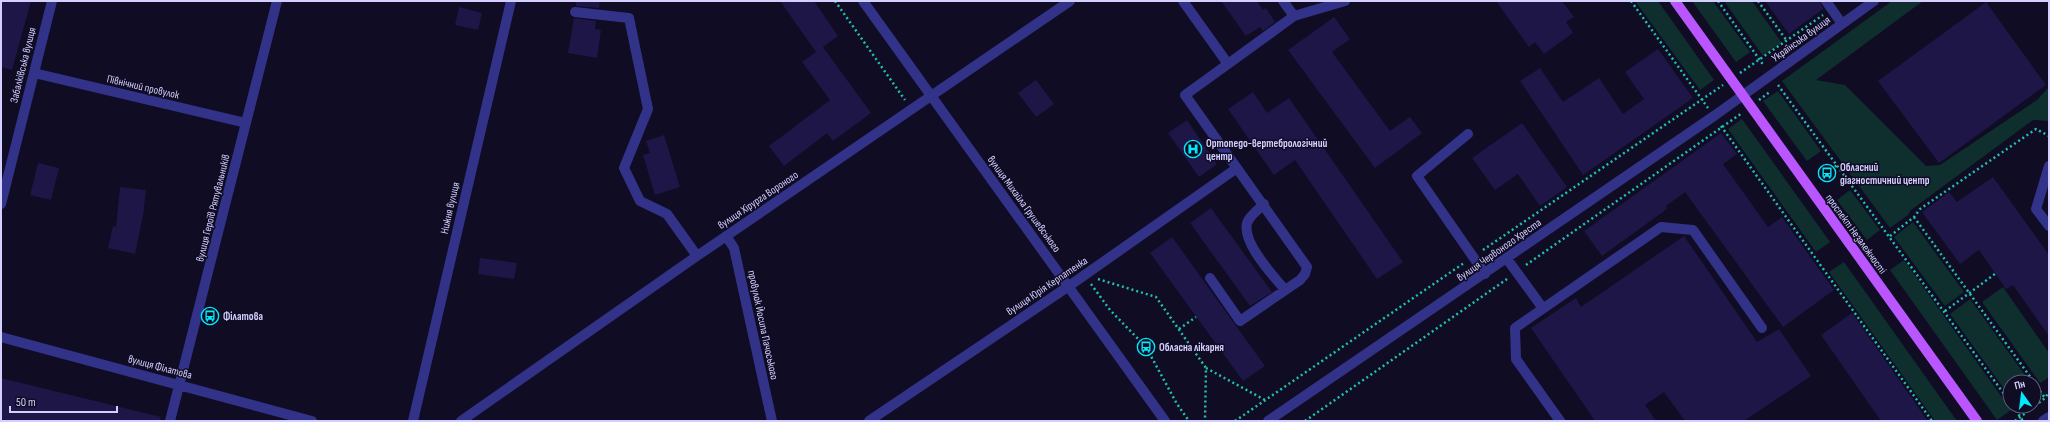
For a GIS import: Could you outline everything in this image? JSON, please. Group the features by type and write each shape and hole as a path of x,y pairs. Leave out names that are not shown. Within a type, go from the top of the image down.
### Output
{"main road":[{"name":"проспект Незалежності","path":"1675,1 1750,108 1977,421"}],"street":[{"name":"Забалківська вулиця","path":"1,204 52,1"},
{"name":"вулиця Героїв Рятувальників","path":"170,421 277,1"},
{"name":"Нижня вулиця","path":"413,421 511,1"},
{"name":"вулиця Михайла Грушевського","path":"863,1 1165,421"},
{"name":"вулиця Хірурга Вороного","path":"461,421 726,236 1070,1"},
{"path":"1183,1 1228,64"},
{"path":"1283,1 1294,16"},
{"path":"1210,278 1240,321 1300,280 1305,274 1306,268 1264,204 1185,95 1294,16 1345,1"},
{"name":"Українська вулиця","path":"1742,96 1874,1"},
{"path":"1829,5 1842,24"},
{"path":"574,12 629,18 648,109 624,168 640,201 667,214 697,256"},
{"name":"Північний провулок","path":"34,73 246,124"},
{"name":"вулиця Червоного Хреста","path":"1268,421 1507,259 1742,96"},
{"path":"1468,134 1417,176 1485,274"},
{"path":"2049,166 2036,209 2049,226"},
{"name":"вулиця Юрія Керпатенка","path":"869,421 1069,286 1237,168"},
{"path":"1264,204 1247,222 1248,239 1285,290"},
{"path":"1560,421 1516,359 1515,328 1542,307 1661,227 1694,230 1762,328"},
{"name":"провулок Йосипа Пачоського","path":"726,236 734,248 772,421"},
{"path":"1507,259 1542,307"},
{"name":"вулиця Філатова","path":"1,337 312,421"},
{"path":"2043,421 2049,417"}],"path":[{"path":"835,1 912,110"},
{"path":"1631,1 1932,421"},
{"path":"1718,1 2002,391"},
{"path":"1758,1 1787,41"},
{"path":"1702,100 1787,41 1829,5"},
{"path":"1750,108 1779,86"},
{"path":"1890,236 1914,217 1920,209 2036,129 2049,136"},
{"path":"1827,173 1837,166"},
{"path":"1914,217 2028,374"},
{"path":"1945,311 1995,274"},
{"path":"1084,275 1156,297 1206,368 1265,400"},
{"path":"1084,275 1110,310 1146,347 1177,404 1189,421"},
{"path":"1179,329 1196,317"},
{"path":"1205,421 1206,368"},
{"path":"2015,421 2045,398 2049,392"},
{"path":"2042,394 2045,398"},
{"path":"2018,414 2023,421"}],"green space":[{"path":"1635,1 1658,1 1714,80 1700,90"},
{"path":"1692,1 1713,1 1750,52 1736,62"},
{"path":"1724,1 1752,1 1782,43 1763,56"},
{"path":"1892,1 1923,1 1816,80 1845,85 1926,166 1940,165 2037,100 2049,87 2049,121 2033,120 1911,210 1908,215 1890,228 1782,81"},
{"path":"1778,91 1821,151 1807,161 1763,101"},
{"path":"1742,119 1830,242 1816,252 1728,129"},
{"path":"1850,190 1880,230 1867,240 1837,200"},
{"path":"1913,222 1964,292 1945,306 1894,237"},
{"path":"1904,260 2002,397 2002,414 2005,414 1997,420 1890,270"},
{"path":"1844,262 1957,421 1935,421 1829,272"},
{"path":"2003,287 2049,353 2049,377 2042,382 2042,374 2034,374 1982,302"},
{"path":"1970,299 2024,374 2002,374 2002,386 1950,314"}],"building":[{"path":"1,1 31,1 12,70 1,67"},
{"path":"576,1 600,1 599,8 576,6"},
{"path":"780,1 814,1 838,36 823,47 871,113 833,141 827,133 784,166 769,146 830,100 802,62 819,50 816,52"},
{"path":"1221,1 1257,1 1263,10 1266,8 1275,22 1263,31 1260,27 1246,36"},
{"path":"1496,1 1562,1 1574,17 1566,22 1573,33 1544,54 1535,42 1529,47"},
{"path":"1765,1 1820,1 1823,9 1789,34"},
{"path":"1986,2 2046,85 1939,163 1878,81"},
{"path":"459,7 482,13 478,30 455,25"},
{"path":"1334,17 1350,39 1332,52 1390,131 1410,117 1422,133 1375,168 1288,50"},
{"path":"574,18 596,21 595,29 601,30 597,58 568,53"},
{"path":"1658,49 1693,98 1583,175 1520,81 1540,68 1563,102 1599,78 1623,114 1644,99 1625,72"},
{"path":"1036,80 1054,104 1036,117 1018,93"},
{"path":"1253,92 1267,113 1289,98 1403,262 1377,279 1295,160 1274,175 1228,109"},
{"name":"Ортопедо-вертебрологічний центр","path":"1187,120 1217,164 1199,177 1168,133"},
{"path":"1522,123 1567,187 1540,206 1518,174 1495,190 1472,158"},
{"path":"1721,133 1737,154 1723,164 1768,227 1782,217 1834,290 1783,327 1685,192 1666,206 1667,209 1602,256 1584,231"},
{"path":"664,135 680,187 655,195 643,155 650,153 646,141"},
{"path":"38,163 59,168 51,200 30,195"},
{"path":"1993,177 2049,255 2049,336 2013,285 2006,289 1979,250 1960,264 1922,212 1949,192 1957,202"},
{"path":"120,187 146,190 143,216 135,254 108,248 113,226 116,227"},
{"path":"1211,208 1272,292 1250,306 1190,223"},
{"path":"1684,236 1757,342 1779,329 1811,376 1744,421 1685,421 1664,392 1645,405 1656,421 1595,421 1531,328 1576,298 1581,307"},
{"path":"1172,237 1265,366 1243,381 1150,253"},
{"path":"480,258 517,263 514,279 478,274"},
{"path":"1852,313 1928,421 1881,421 1821,335"},
{"path":"1,378 161,417 160,421 8,421 1,419"}],"place":[{"name":"Ортопедо-вертебрологічний центр","path":"1193,149"},
{"name":"Обласний діагностичний центр","path":"1827,173"},
{"name":"Філатова","path":"210,316"},
{"name":"Обласна лікарня","path":"1146,347"}]}
